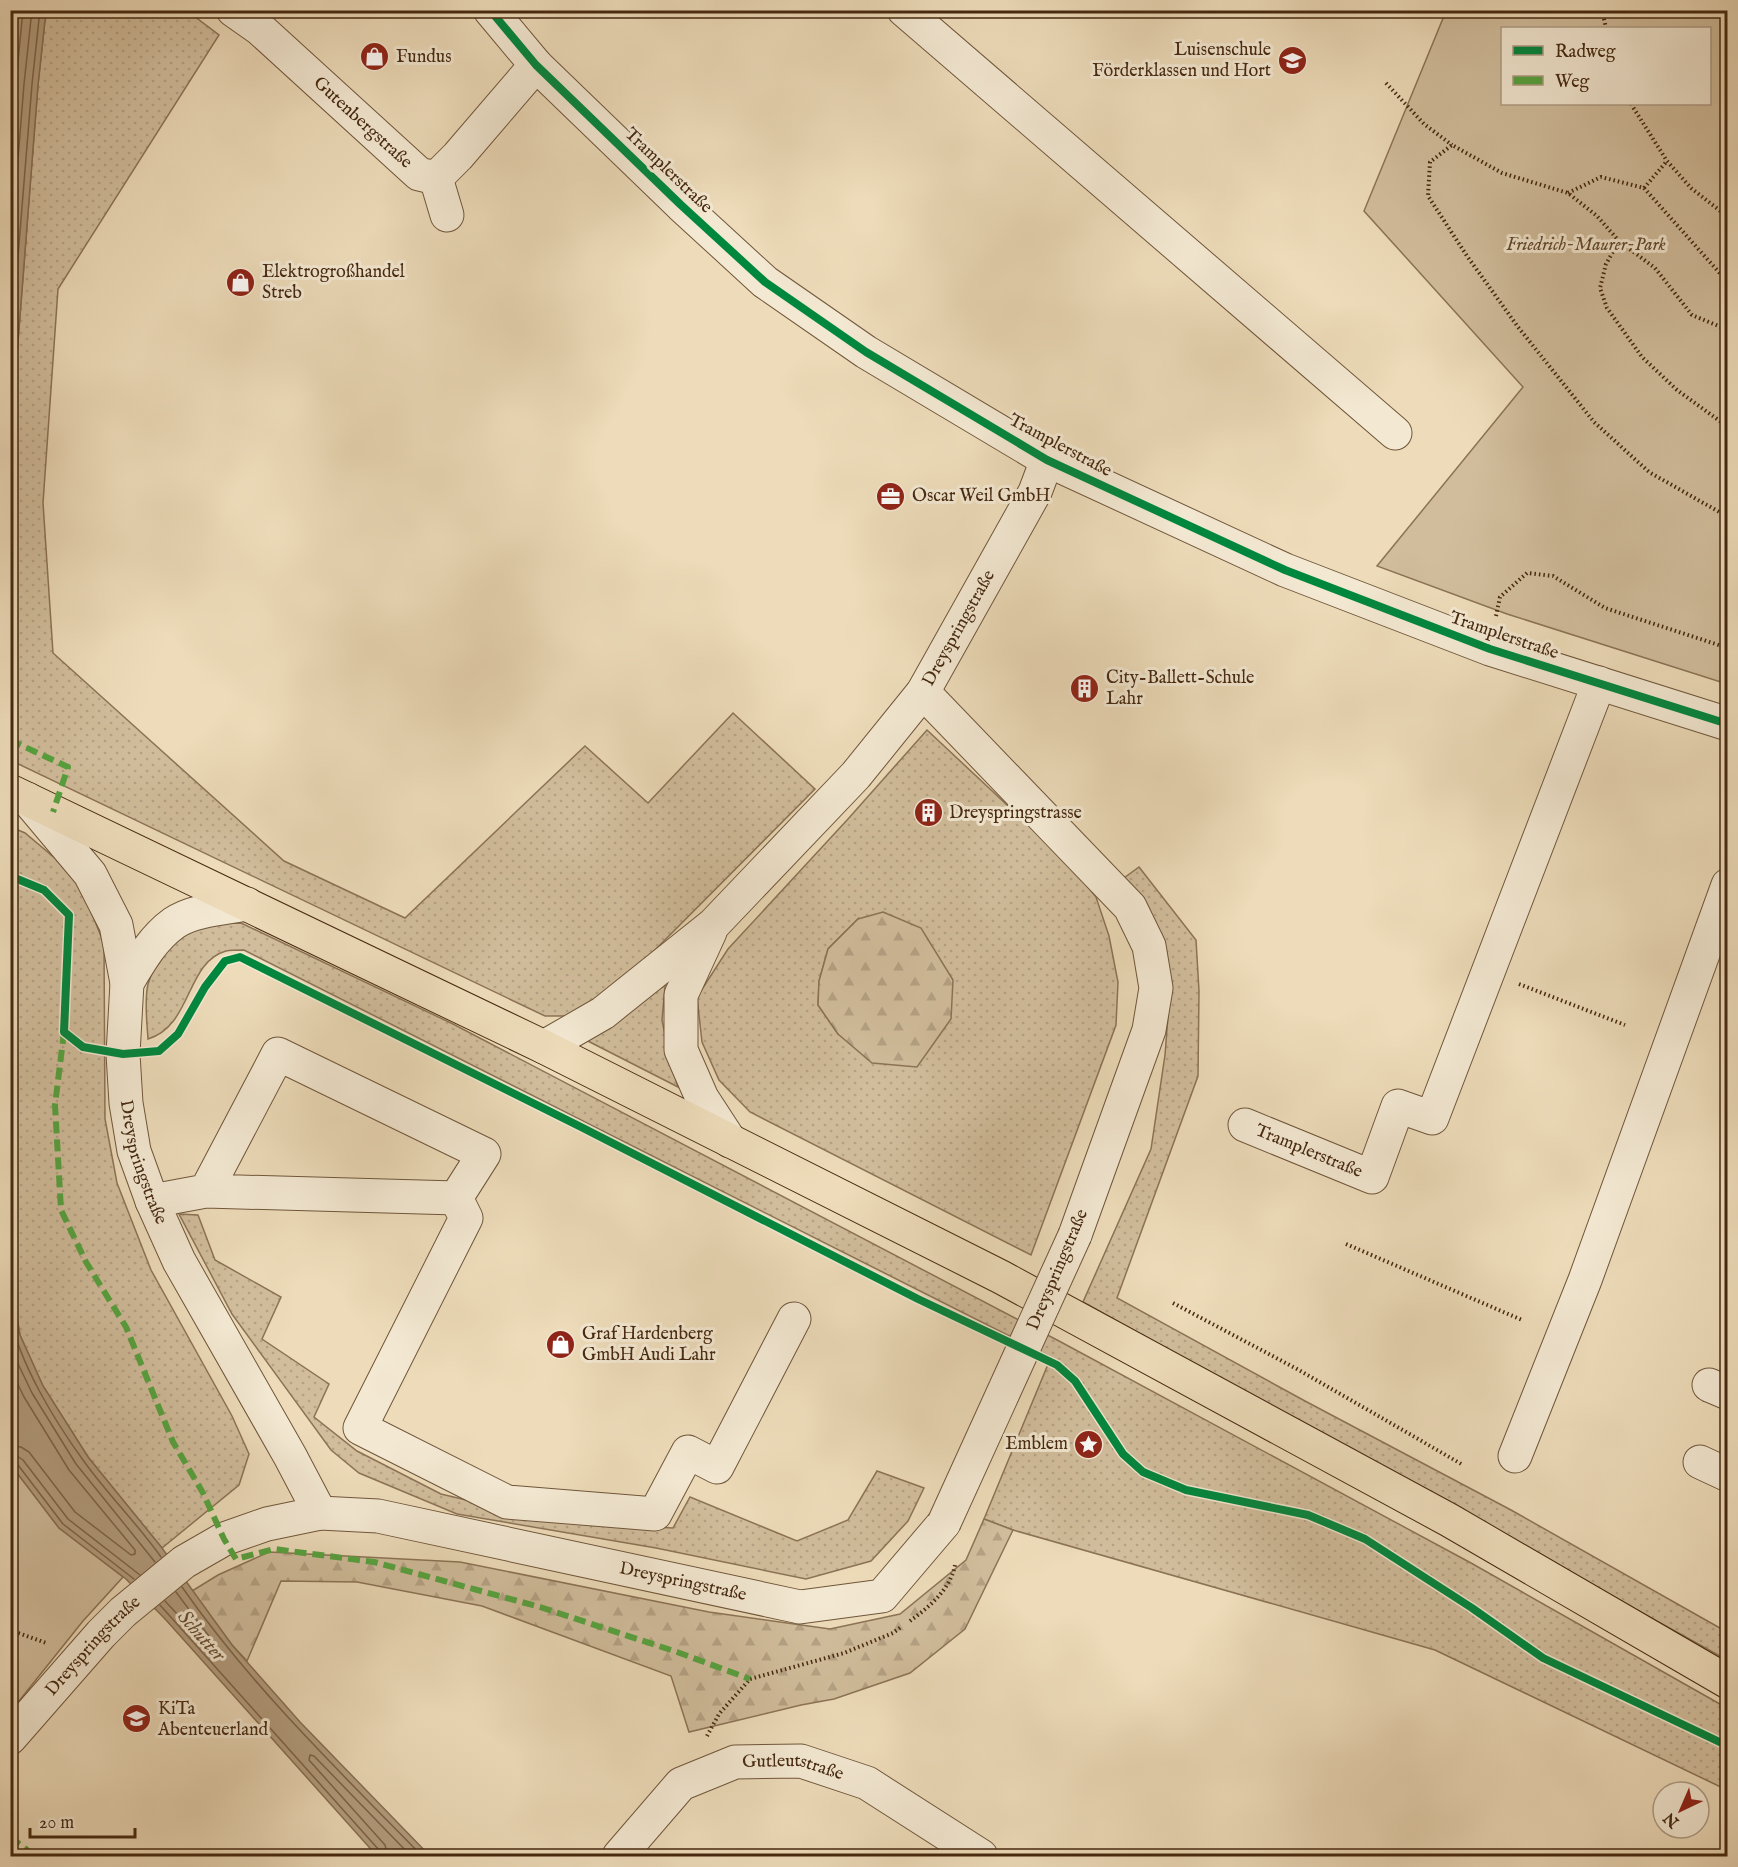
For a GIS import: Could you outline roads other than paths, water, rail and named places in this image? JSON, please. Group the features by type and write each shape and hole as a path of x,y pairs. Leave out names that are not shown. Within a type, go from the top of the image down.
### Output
{"main road":[{"path":"19,795 544,1047 1000,1277 1439,1514 1728,1682"}],"street":[{"name":"Gutenbergstraße","path":"233,10 260,29 419,174 436,178"},
{"name":"Tramplerstraße","path":"490,10 536,65 681,205 765,282 866,352 1047,460 1285,570 1490,649 1728,724"},
{"path":"904,10 1395,433"},
{"path":"447,215 436,178 458,156 536,65"},
{"name":"Dreyspringstraße","path":"10,1738 123,1612 184,1562 224,1539 267,1524 320,1513 378,1516 800,1607 882,1596 944,1523 1075,1235 1149,1030 1156,988 1149,946 1130,907 923,692 1035,492 1047,460"},
{"name":"Tramplerstraße","path":"1245,1125 1372,1177 1398,1106 1432,1118 1599,683"},
{"path":"544,1047 603,1013 714,925 856,775 923,692"},
{"name":"Dreyspringstraße","path":"19,795 90,874 116,925 127,982 123,1054 126,1102 134,1151 152,1201 179,1261 320,1513"},
{"path":"1515,1456 1585,1280 1728,885"},
{"path":"127,982 147,949 175,923 203,912 247,904"},
{"path":"714,925 681,995 681,1050 702,1098 730,1141"},
{"path":"206,1191 278,1054 484,1154 456,1198"},
{"path":"152,1201 206,1191 456,1198"},
{"path":"456,1198 466,1218 360,1428 507,1502 655,1514 688,1452 717,1467 794,1319"},
{"name":"Gutleutstraße","path":"619,1857 681,1784 735,1762 801,1761 867,1783 981,1857"}],"water":[{"path":"11,10 46,11 38,85 11,431"},
{"name":"Schutter","path":"10,1284 20,1335 43,1386 88,1457 162,1548 232,1645 300,1722 430,1856 377,1856 166,1620 126,1579 59,1528 11,1465"}],"place":[{"name":"Fundus","path":"375,57"},
{"name":"Luisenschule Förderklassen und Hort","path":"1292,60"},
{"name":"Elektrogroßhandel Streb","path":"241,282"},
{"name":"Oscar Weil GmbH","path":"891,496"},
{"name":"City-Ballett-Schule Lahr","path":"1085,688"},
{"name":"Dreyspringstrasse","path":"928,813"},
{"name":"Graf Hardenberg GmbH Audi Lahr","path":"561,1344"},
{"name":"Emblem","path":"1089,1444"},
{"name":"KiTa Abenteuerland","path":"137,1719"}],"park label":[{"name":"Friedrich-Maurer-Park","path":"1586,245"}]}
